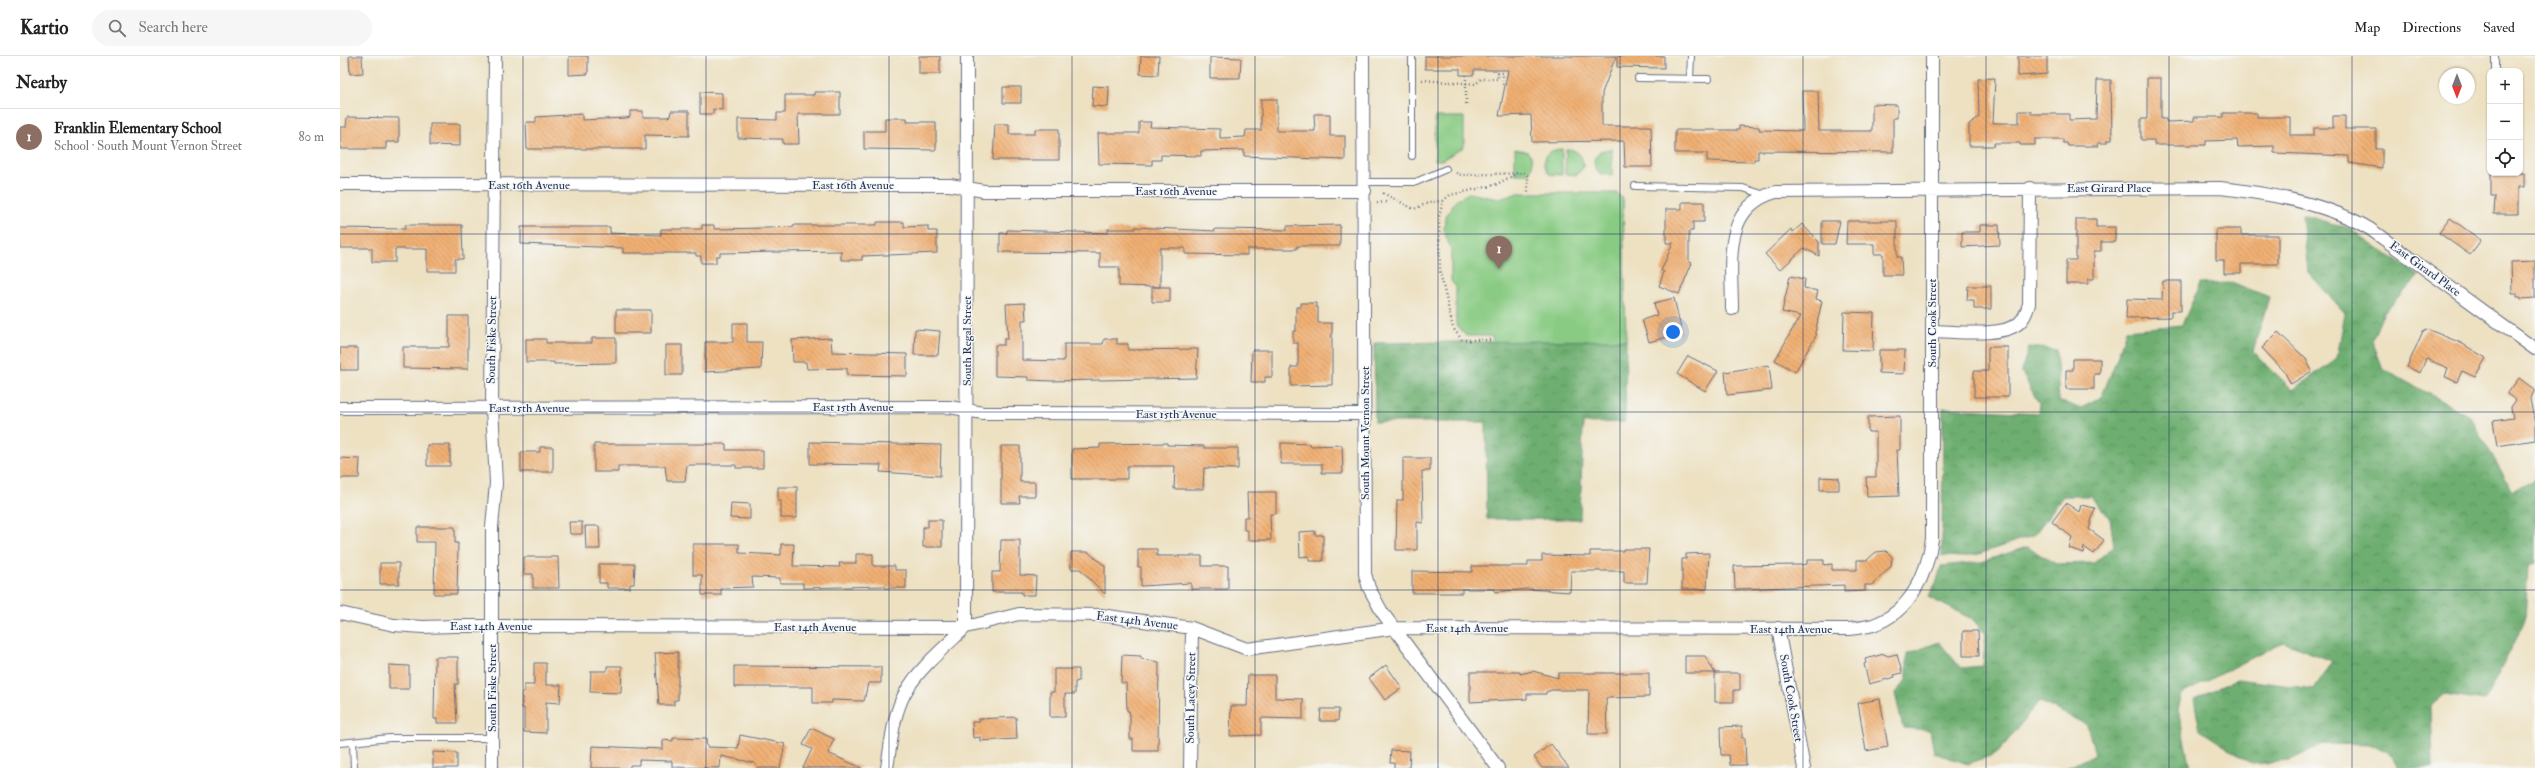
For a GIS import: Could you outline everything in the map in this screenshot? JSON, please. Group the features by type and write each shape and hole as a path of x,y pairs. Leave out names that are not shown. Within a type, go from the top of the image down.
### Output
{"street":[{"name":"South Fiske Street","path":"492,768 492,527 496,462 492,408 494,56"},
{"name":"South Regal Street","path":"966,627 967,56"},
{"name":"South Mount Vernon Street","path":"1363,56 1369,188 1365,414 1365,574 1375,600 1498,768"},
{"name":"South Cook Street","path":"1917,588 1929,561 1932,540 1932,56"},
{"name":"East 16th Avenue","path":"340,184 950,185 984,191 1369,188"},
{"name":"East Girard Place","path":"1732,309 1732,244 1735,226 1744,212 1765,195 1790,191 1932,191 2030,188 2220,188 2241,190 2335,211 2370,229 2535,349"},
{"path":"1932,331 1997,332 2019,323 2025,315 2029,304 2030,188"},
{"name":"East 15th Avenue","path":"340,408 950,407 983,413 1365,414"},
{"name":"East 14th Avenue","path":"340,613 394,625 416,627 966,627 1019,614 1101,615 1192,628 1232,645 1247,649 1395,628 1849,629 1874,624 1899,610 1917,588"},
{"path":"887,768 898,709 905,693 915,678 966,627"},
{"name":"South Lacey Street","path":"1190,768 1192,628"},
{"name":"South Cook Street","path":"1778,628 1804,768"}],"lane":[{"path":"1412,56 1412,156"},
{"path":"1690,56 1690,78"},
{"path":"2495,56 2495,68"},
{"path":"1638,78 1708,79"},
{"path":"1369,188 1416,182 1446,169"},
{"path":"1635,186 1743,188 1765,195"},
{"path":"340,743 353,743 390,738 492,738"},
{"path":"353,743 354,768"}],"path":[{"path":"1422,72 1424,82 1466,84 1476,84 1481,79 1498,79 1498,73 1502,73 1502,86 1505,86"},
{"path":"1466,75 1466,106"},
{"path":"1446,169 1461,174 1518,174 1528,176 1528,193"},
{"path":"1369,188 1414,208 1430,202 1443,201 1460,191 1495,185 1518,174"},
{"path":"1377,203 1387,202 1393,199"},
{"path":"1443,201 1439,217 1440,272 1453,328 1462,340 1490,340"}],"green space":[{"path":"1435,117 1464,117 1464,147 1442,160 1435,160"},
{"path":"1515,149 1526,151 1531,156 1533,165 1528,174 1515,174"},
{"path":"1562,149 1562,175 1549,174 1544,165 1545,158 1551,151"},
{"path":"1566,149 1573,150 1581,156 1583,167 1577,175 1565,174"},
{"path":"1612,149 1612,175 1600,174 1595,167 1594,159 1600,151"},
{"path":"1469,193 1499,199 1518,193 1617,193 1623,199 1626,340 1493,342 1492,336 1466,336 1456,325 1456,287 1451,281 1451,249 1444,231 1445,216 1457,199"},
{"path":"2302,215 2349,228 2419,276 2383,314 2372,340 2383,369 2469,416 2513,491 2535,480 2535,563 2528,565 2525,622 2485,700 2445,694 2431,706 2433,768 2399,768 2393,756 2372,745 2322,744 2289,761 2252,764 2200,730 2194,699 2237,679 2314,689 2332,661 2283,642 2182,694 2178,709 2190,768 2066,768 2095,755 2087,725 2039,701 1998,753 1968,764 1934,753 1930,730 1903,728 1895,693 1907,679 1907,654 1939,642 1961,668 1983,666 1986,634 1972,619 1928,597 1937,581 1941,566 1981,562 2027,547 2056,564 2094,563 2114,546 2110,518 2090,496 2063,496 2034,535 1979,554 1962,557 1942,556 1943,408 2038,413 2039,404 2021,371 2029,347 2056,350 2059,401 2081,408 2101,398 2116,361 2126,330 2182,325 2200,284 2234,283 2269,297 2253,352 2293,390 2337,358 2345,313 2308,272"},
{"path":"1626,340 1625,422 1583,423 1580,519 1487,519 1486,422 1375,422 1374,343"}],"building":[{"path":"349,56 362,56 363,73 350,74"},
{"path":"569,56 588,56 588,74 569,75"},
{"path":"919,56 940,56 940,74 919,74"},
{"path":"1141,56 1159,56 1158,75 1140,74"},
{"path":"1425,56 1616,56 1602,93 1602,126 1651,126 1652,167 1625,167 1624,141 1532,142 1531,115 1499,116 1508,70 1474,70 1474,75 1460,75 1460,69 1425,69"},
{"path":"1617,56 1664,56 1664,68 1617,67"},
{"path":"2018,56 2047,56 2047,74 2018,76"},
{"path":"1210,57 1241,58 1240,78 1210,78"},
{"path":"1995,78 1993,123 2019,123 2019,111 2031,111 2031,114 2069,114 2069,120 2096,119 2097,80 2111,80 2112,140 2107,140 2107,143 2098,143 2098,146 2068,146 2067,143 2063,143 2063,139 2035,139 2035,145 2020,145 2020,143 1994,143 1994,146 1969,146 1969,124 1979,117 1978,79"},
{"path":"2147,78 2161,78 2161,119 2166,119 2166,122 2194,121 2194,117 2223,117 2223,113 2257,113 2257,117 2290,117 2290,135 2314,135 2314,128 2333,128 2333,116 2345,116 2345,129 2376,129 2376,149 2382,149 2382,168 2349,163 2349,156 2274,153 2274,146 2238,147 2237,140 2206,141 2206,145 2154,145 2154,140 2141,140 2141,119 2147,119"},
{"path":"1093,86 1109,87 1108,107 1092,106"},
{"path":"1003,87 1021,87 1021,103 1003,103"},
{"path":"1802,91 1818,91 1819,131 1872,131 1872,104 1897,105 1897,118 1893,118 1893,152 1758,151 1758,159 1754,159 1754,162 1707,161 1707,153 1675,153 1675,130 1739,130 1739,126 1759,127 1759,130 1803,131"},
{"path":"700,92 722,93 722,110 713,109 713,114 700,114"},
{"path":"814,92 840,92 840,114 798,114 799,144 783,144 783,139 738,138 738,119 777,120 777,113 785,113 785,95 814,95"},
{"path":"1261,99 1277,99 1277,131 1315,131 1314,114 1330,114 1330,136 1345,136 1345,160 1244,156 1244,150 1201,151 1201,156 1161,155 1161,160 1152,160 1152,165 1099,164 1098,133 1139,133 1139,122 1151,122 1150,127 1220,129 1220,138 1245,137 1246,130 1261,130"},
{"path":"630,111 643,111 643,117 667,117 670,116 671,111 689,111 689,136 645,135 645,149 527,149 526,122 536,122 536,117 582,114 582,120 626,118 630,117"},
{"path":"347,117 399,118 399,142 386,142 386,149 340,149 340,127 346,127"},
{"path":"885,118 907,118 907,122 936,122 936,150 864,149 864,131 885,131"},
{"path":"430,124 460,124 460,146 430,145"},
{"path":"995,124 1009,124 1009,134 1035,134 1035,129 1059,129 1059,160 993,160"},
{"path":"2524,173 2524,187 2518,187 2518,214 2494,214 2495,196 2491,196 2491,176 2523,176"},
{"path":"1682,202 1704,202 1704,222 1693,222 1693,231 1689,231 1689,262 1692,263 1679,294 1659,286 1664,272 1661,271 1673,243 1666,243 1666,209 1682,209"},
{"path":"2450,218 2481,240 2470,255 2439,233"},
{"path":"2076,219 2096,219 2096,227 2115,227 2115,242 2101,242 2101,251 2094,251 2094,279 2088,279 2088,284 2066,284 2066,260 2076,260"},
{"path":"1822,221 1840,221 1835,244 1822,244"},
{"path":"1847,221 1897,221 1897,257 1901,257 1902,275 1883,275 1883,254 1874,254 1874,244 1846,244"},
{"path":"877,222 904,222 904,227 928,226 928,231 937,231 937,253 862,256 862,260 841,260 841,251 720,253 720,256 716,256 716,263 701,263 701,256 696,256 696,253 623,253 623,248 521,244 521,227 610,227 610,233 661,235 661,229 702,229 702,225 714,225 714,229 794,227 794,225 877,225"},
{"path":"1802,224 1819,242 1819,256 1804,248 1780,270 1765,254 1791,229 1793,232"},
{"path":"405,225 462,225 463,259 455,259 455,271 427,271 427,249 395,249 395,262 372,262 372,248 340,248 340,228 405,229"},
{"path":"1340,225 1340,246 1297,246 1297,249 1247,249 1247,255 1185,254 1185,248 1160,248 1160,287 1119,286 1119,267 1100,267 1100,253 1000,252 1000,233 1007,233 1007,230 1108,233 1108,229 1135,229 1135,227 1215,231 1215,229 1287,230 1287,226"},
{"path":"1980,225 1999,225 2000,245 1962,247 1962,232 1980,232"},
{"path":"2216,229 2241,229 2241,235 2278,235 2278,264 2241,264 2241,273 2224,273 2224,260 2216,260"},
{"path":"2535,261 2535,298 2521,299 2521,297 2517,297 2517,293 2512,293 2511,262"},
{"path":"1790,276 1805,279 1804,288 1818,291 1816,299 1822,301 1815,333 1817,334 1795,372 1775,360 1800,316 1782,312"},
{"path":"2163,281 2181,281 2181,311 2171,311 2171,317 2126,318 2127,299 2162,300"},
{"path":"1968,286 1991,286 1991,309 1974,309 1974,300 1967,300"},
{"path":"1152,287 1170,287 1170,302 1152,302"},
{"path":"1674,298 1682,333 1649,342 1642,320 1657,315 1654,303"},
{"path":"1025,303 1026,320 1022,320 1022,360 1064,361 1064,344 1103,344 1104,339 1117,339 1117,344 1128,344 1128,350 1198,349 1196,378 1052,381 1028,380 1028,377 995,376 995,345 1004,345 1004,339 1008,339 1006,304"},
{"path":"1301,303 1316,303 1316,307 1318,307 1318,323 1332,323 1332,385 1291,386 1291,367 1298,367 1298,343 1293,343 1293,331 1296,331 1296,307 1301,307"},
{"path":"616,310 651,310 651,333 616,333"},
{"path":"1844,312 1874,313 1873,351 1843,350"},
{"path":"449,316 468,316 468,369 403,368 403,347 449,347"},
{"path":"733,323 747,323 747,342 762,342 761,369 705,372 705,342 733,342"},
{"path":"915,329 940,331 938,355 914,355"},
{"path":"2427,329 2461,343 2486,358 2475,377 2462,371 2457,382 2445,377 2448,368 2426,359 2420,373 2407,367 2423,331"},
{"path":"2278,332 2306,359 2312,371 2291,384 2284,371 2262,348"},
{"path":"592,338 616,338 616,363 554,364 554,362 526,362 526,339 546,339 546,343 592,343"},
{"path":"831,338 832,352 907,354 907,376 847,375 847,368 807,369 806,362 793,362 792,340"},
{"path":"666,345 682,345 682,375 666,375"},
{"path":"1988,347 2008,347 2008,397 1974,397 1974,371 1988,371"},
{"path":"340,348 358,348 358,370 340,370"},
{"path":"1252,350 1272,350 1272,377 1265,377 1265,382 1251,382"},
{"path":"1879,350 1905,350 1904,374 1879,373"},
{"path":"1688,356 1718,371 1705,391 1677,374"},
{"path":"2073,359 2100,359 2100,374 2094,374 2094,389 2066,389 2066,370 2073,370"},
{"path":"1769,365 1772,390 1727,395 1725,372"},
{"path":"2519,378 2535,390 2530,399 2535,425 2535,440 2497,446 2493,421 2513,418 2511,407 2516,400 2507,394"},
{"path":"1900,416 1900,450 1897,450 1899,496 1867,497 1866,477 1876,477 1876,432 1868,432 1868,417"},
{"path":"810,442 941,445 940,476 880,472 881,465 810,464"},
{"path":"1167,443 1167,445 1204,446 1204,448 1238,448 1238,469 1204,468 1203,489 1174,489 1175,466 1127,466 1127,479 1072,479 1072,449 1100,448 1100,444"},
{"path":"1281,443 1310,444 1310,446 1342,445 1343,473 1322,473 1322,464 1281,464"},
{"path":"594,444 726,444 726,450 763,450 763,468 736,468 736,465 687,465 685,481 667,481 665,466 618,466 618,472 594,472"},
{"path":"427,445 450,445 450,466 427,466"},
{"path":"1001,446 1020,446 1020,482 1035,482 1035,496 1019,496 1020,503 1001,503"},
{"path":"540,447 553,447 553,472 521,472 521,452 540,452"},
{"path":"340,458 360,459 359,478 340,478"},
{"path":"1403,458 1430,458 1430,471 1422,471 1423,523 1417,522 1417,550 1396,550 1397,500 1403,500"},
{"path":"1820,477 1839,478 1839,490 1820,490"},
{"path":"778,487 797,487 797,518 781,518 781,501 778,501"},
{"path":"1247,492 1276,492 1276,514 1270,514 1271,540 1248,540 1248,530 1244,530 1244,517 1248,517"},
{"path":"731,503 750,504 750,519 730,518"},
{"path":"2066,503 2079,512 2081,505 2095,508 2089,529 2104,540 2094,554 2084,547 2083,553 2069,548 2072,537 2052,522"},
{"path":"928,520 942,520 942,547 923,547 923,527 928,527"},
{"path":"569,522 582,522 582,534 570,534"},
{"path":"585,526 599,526 600,549 586,549"},
{"path":"417,527 455,527 455,543 458,543 457,594 434,594 435,542 417,542"},
{"path":"1315,531 1315,535 1323,535 1323,561 1309,561 1309,556 1300,557 1299,532"},
{"path":"1001,540 1020,540 1020,575 1036,576 1035,595 1022,595 1022,592 992,592 992,572 1000,572"},
{"path":"693,544 739,544 739,553 781,555 781,544 794,544 793,566 840,567 839,563 856,563 856,554 873,554 873,566 895,566 895,570 906,570 906,588 885,588 885,586 803,588 803,583 780,583 780,578 752,577 753,587 721,588 721,595 702,595 702,575 693,575"},
{"path":"1138,549 1157,549 1157,556 1202,556 1202,566 1228,566 1228,589 1191,589 1191,583 1141,586 1141,567 1138,567"},
{"path":"1623,549 1649,549 1647,583 1624,583 1624,571 1571,571 1570,592 1527,589 1495,592 1495,589 1462,589 1462,593 1412,593 1412,571 1472,572 1472,566 1528,566 1528,561 1542,561 1542,555 1590,556 1590,551 1623,551"},
{"path":"1886,551 1892,557 1891,566 1873,585 1865,585 1865,591 1844,592 1844,585 1735,589 1734,566 1800,565 1807,564 1807,560 1824,560 1824,565 1832,564 1832,570 1857,570 1857,560 1867,560 1876,552"},
{"path":"1071,552 1088,552 1105,566 1105,594 1080,569 1071,569"},
{"path":"1709,553 1707,589 1682,589 1682,559 1686,559 1686,554"},
{"path":"524,557 558,557 559,588 533,588 533,574 524,574"},
{"path":"380,563 399,563 399,584 380,584"},
{"path":"599,564 635,564 634,584 630,584 630,588 607,588 607,583 599,583"},
{"path":"1963,631 1978,631 1979,656 1963,656"},
{"path":"678,652 678,700 674,700 674,705 659,705 655,653"},
{"path":"1884,654 1888,656 1897,654 1902,673 1894,675 1895,677 1869,684 1864,664 1866,663 1865,659"},
{"path":"1122,655 1141,656 1141,659 1159,662 1158,751 1133,751 1133,739 1130,739 1130,716 1129,711 1127,711 1126,683 1121,683"},
{"path":"1685,656 1705,656 1715,673 1685,673"},
{"path":"435,657 458,657 458,684 455,684 457,723 437,723 437,719 434,719"},
{"path":"534,663 546,663 546,685 561,685 560,703 546,702 546,733 524,732 522,692 524,692 524,685 534,685"},
{"path":"389,665 409,666 409,689 389,689"},
{"path":"1386,665 1402,688 1385,700 1369,678"},
{"path":"607,666 622,666 621,693 590,692 591,671 607,671"},
{"path":"734,666 881,667 881,683 868,683 864,701 832,700 832,703 813,703 813,687 734,687"},
{"path":"1054,669 1079,669 1079,681 1075,682 1075,694 1065,694 1065,717 1050,717 1050,692 1054,692"},
{"path":"1533,671 1558,678 1558,673 1649,673 1649,697 1606,698 1607,734 1588,734 1589,690 1552,690 1546,692 1546,694 1527,694 1527,699 1470,702 1470,672 1520,672 1520,674"},
{"path":"1715,673 1740,673 1740,690 1734,690 1734,702 1715,702"},
{"path":"1248,675 1275,675 1275,698 1303,699 1303,719 1261,718 1261,735 1230,736 1231,706 1247,706"},
{"path":"1880,699 1888,747 1866,751 1858,703"},
{"path":"1321,709 1339,709 1338,721 1320,721"},
{"path":"1016,717 1017,739 980,741 980,737 973,738 972,722 979,722 979,719"},
{"path":"1742,726 1742,738 1745,738 1746,765 1730,765 1729,755 1721,755 1720,727"},
{"path":"811,728 834,739 828,753 862,768 803,768 812,749 803,745"},
{"path":"740,735 785,744 780,768 758,768 755,763 721,756 720,768 672,767 672,761 639,760 639,765 630,765 630,768 591,768 592,746 663,749 663,740 673,741 673,738 706,739 707,747 738,748"},
{"path":"1551,744 1569,768 1542,768 1534,757"},
{"path":"1391,750 1410,751 1409,768 1394,768 1394,763 1390,763"},
{"path":"433,752 457,753 457,768 433,768"}],"place":[{"name":"Franklin Elementary School","path":"1499,269"}]}
